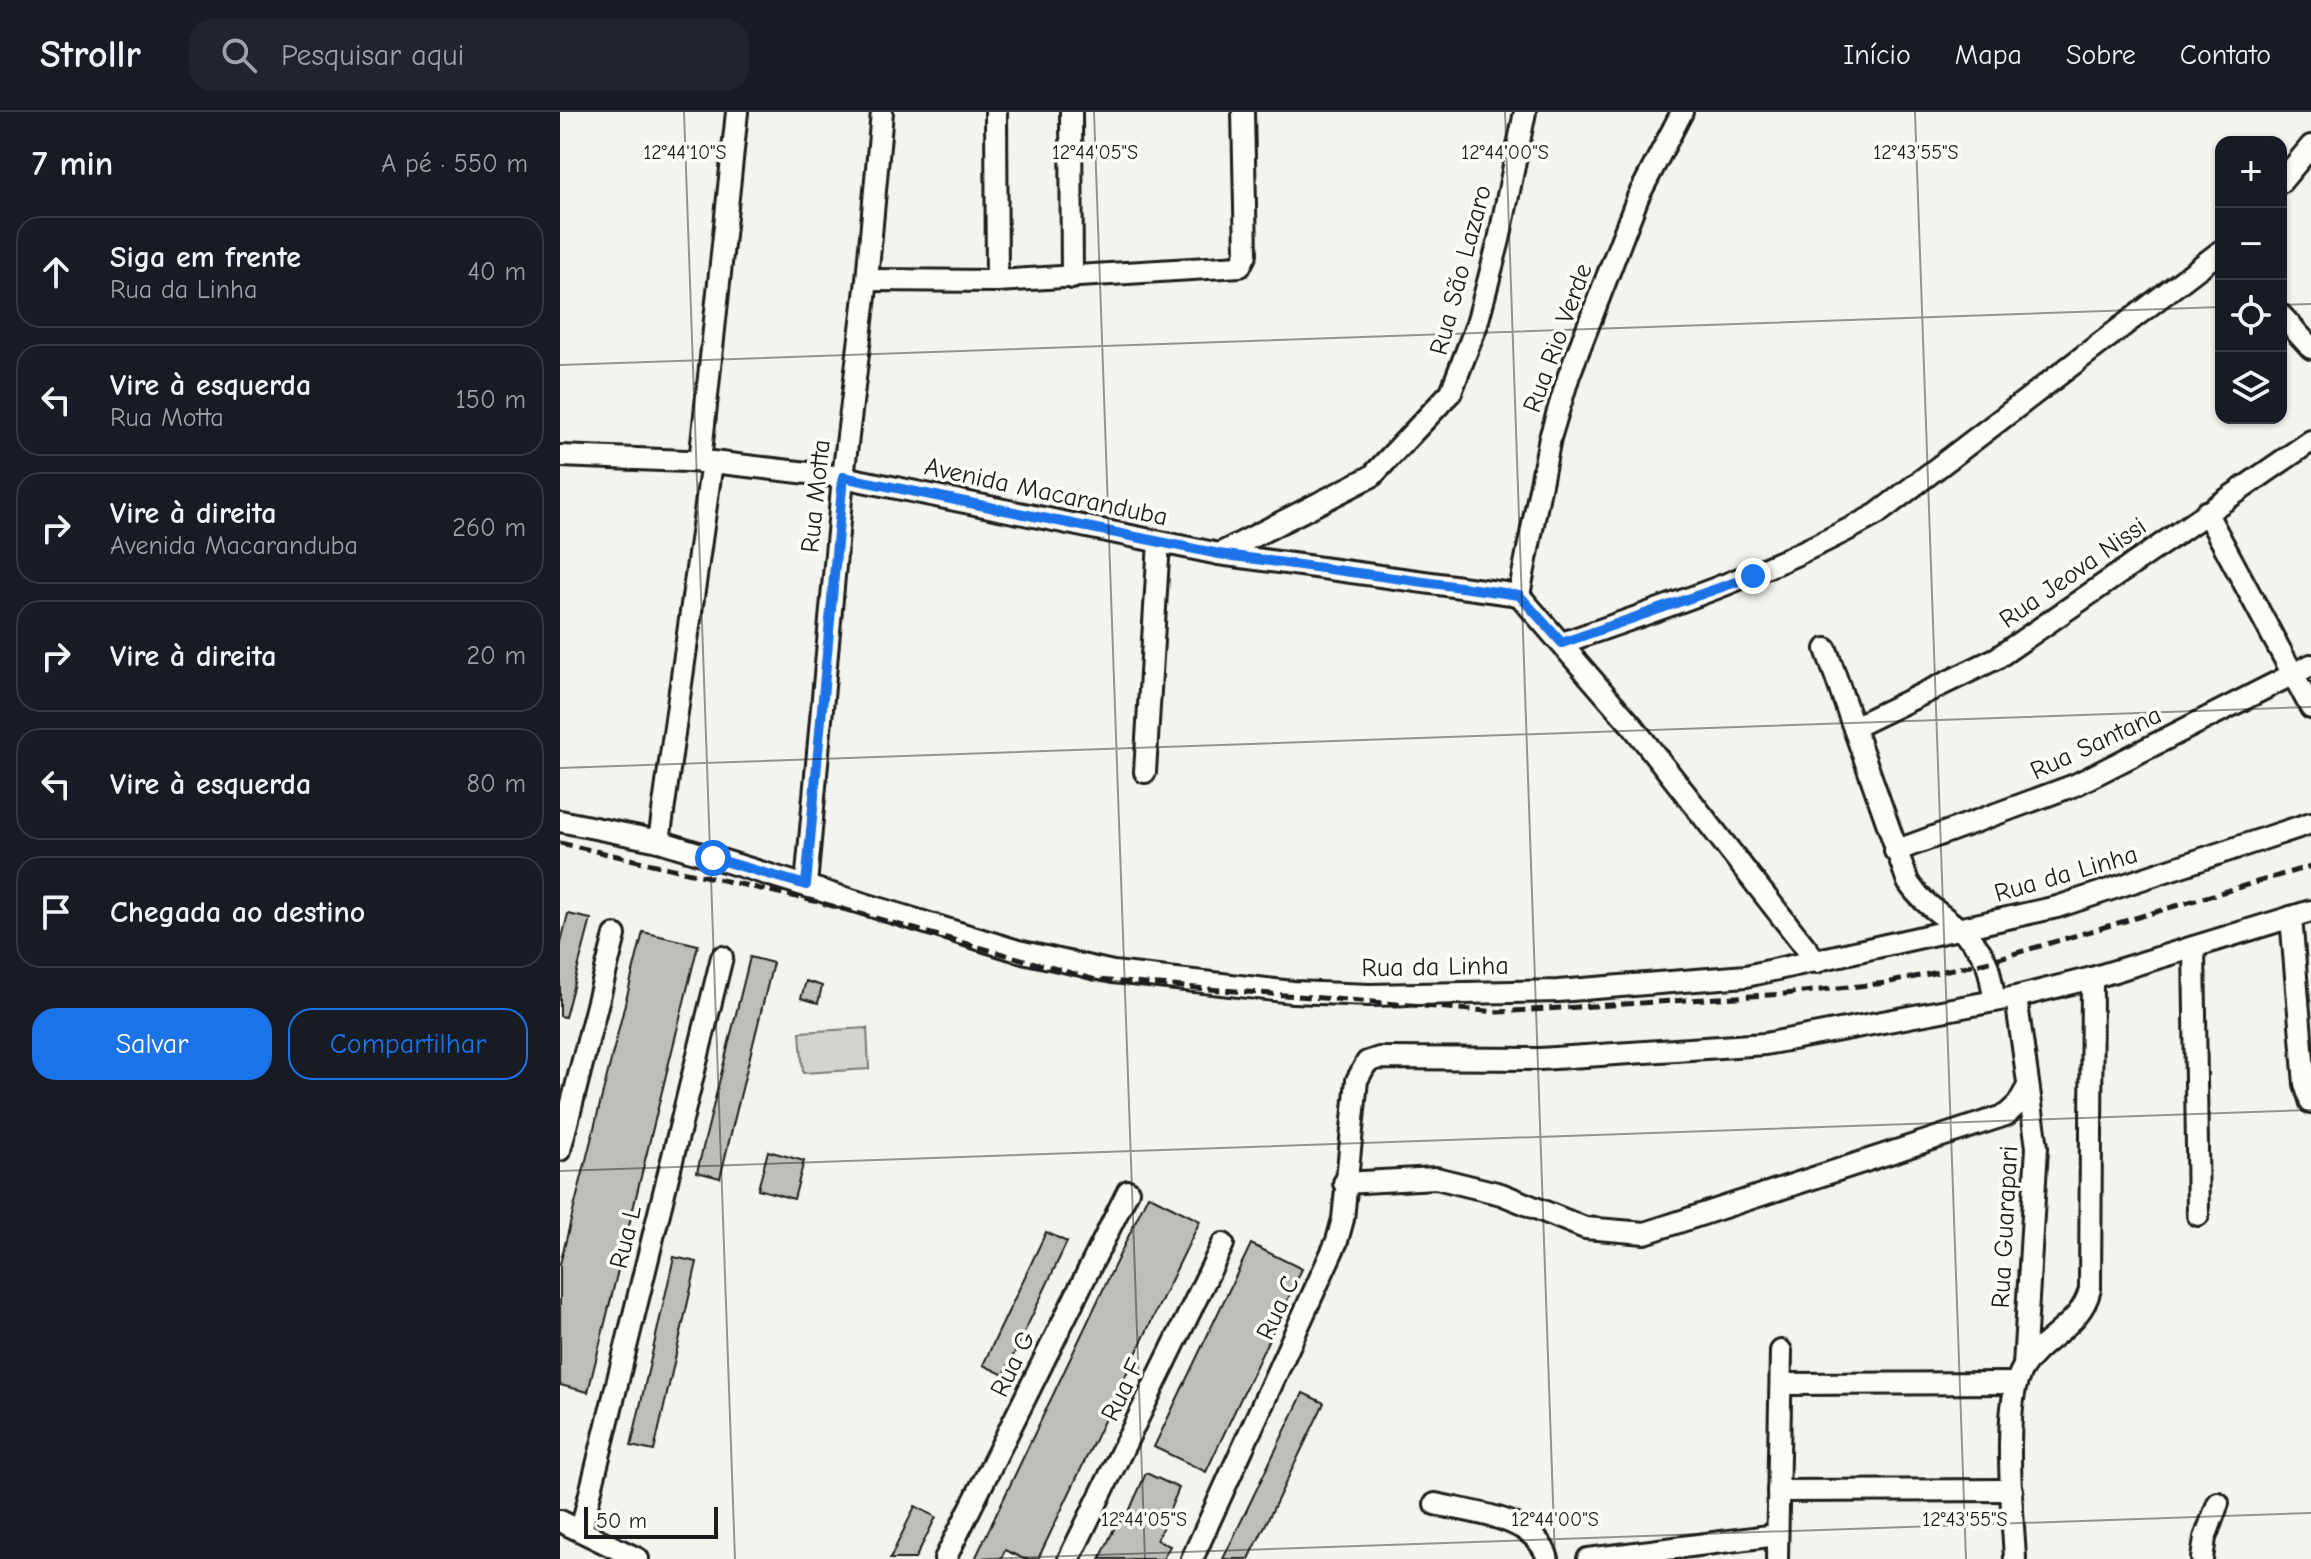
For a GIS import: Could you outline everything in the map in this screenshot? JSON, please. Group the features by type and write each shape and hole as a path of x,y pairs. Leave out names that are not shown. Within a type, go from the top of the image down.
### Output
{"street":[{"path":"659,841 706,462 737,112"},
{"name":"Rua Motta","path":"806,885 843,477 867,280 882,112"},
{"path":"996,112 997,281"},
{"path":"1071,112 1072,278"},
{"path":"867,280 1072,278 1213,269 1243,263 1243,112"},
{"name":"Rua São Lazaro","path":"1219,554 1372,476 1451,392 1477,324 1499,240 1525,112"},
{"name":"Rua Rio Verde","path":"1519,595 1550,438 1569,375 1638,197 1682,112"},
{"path":"2287,175 2311,146"},
{"path":"1562,643 1753,576 1823,544 1877,514 2215,256"},
{"path":"2287,322 2311,348"},
{"name":"Rua Jeova Nissi","path":"1854,727 1997,658 2311,441"},
{"name":"Avenida Macaranduba","path":"560,456 706,462 843,477 1219,554 1519,595"},
{"path":"2206,512 2303,670 2311,708"},
{"path":"1145,772 1159,542"},
{"path":"1519,595 1634,728 1817,962"},
{"name":"Rua Guarapari","path":"1826,649 1895,851 1919,897 1961,930 1986,962 2006,999 2027,1088 2035,1130 2037,1165 2012,1490 2015,1559"},
{"name":"Rua Santana","path":"1895,851 2075,785 2303,670"},
{"name":"Rua da Linha","path":"560,821 659,841 923,923 1045,957 1125,974 1303,993 1558,991 1746,976 1961,930 2088,897 2311,823"},
{"path":"2006,999 2092,978 2301,914 2305,1084 2311,1103"},
{"path":"560,1150 615,935"},
{"path":"2194,947 2198,1215"},
{"name":"Rua L","path":"581,1530 722,957"},
{"path":"1781,1384 2020,1374 2076,1318 2090,1289 2092,978"},
{"name":"Rua C","path":"1192,1559 1337,1241 1343,1219 1344,1183 1362,1065 1379,1058 1540,1059 1739,1047 2006,999"},
{"path":"1344,1183 1436,1178 1501,1194 1585,1228 1645,1233 2006,1115 2018,1104 2027,1088"},
{"name":"Rua G","path":"945,1559 1128,1191"},
{"name":"Rua F","path":"1069,1559 1223,1244"},
{"path":"1777,1559 1781,1351"},
{"path":"1778,1491 2012,1490"},
{"path":"2202,1559 2205,1538 2218,1503"},
{"path":"1435,1504 1521,1527 1540,1540 1548,1559"},
{"path":"560,1521 638,1559"},
{"path":"1588,1559 1777,1535"}],"shaded area":[{"path":"867,1028 869,1069 803,1073 800,1032"}],"building":[{"path":"568,914 591,919 565,1017 560,1016 560,946"},
{"path":"643,932 698,945 588,1392 560,1385 560,1264"},
{"path":"750,957 773,963 720,1178 697,1172"},
{"path":"806,981 822,986 818,1003 801,998"},
{"path":"768,1151 804,1161 794,1199 758,1189"},
{"path":"1148,1195 1200,1221 1038,1559 1024,1559 1005,1550 1001,1559 975,1559"},
{"path":"1046,1232 1067,1242 1004,1375 983,1365"},
{"path":"1251,1244 1302,1269 1206,1472 1154,1447"},
{"path":"674,1257 697,1262 654,1451 631,1446"},
{"path":"1303,1393 1324,1403 1249,1559 1223,1559"},
{"path":"1146,1473 1179,1488 1157,1540 1170,1546 1163,1559 1100,1559 1118,1520 1124,1523"},
{"path":"915,1506 936,1517 915,1559 890,1559"}],"railway":[{"path":"560,843 818,902 1096,980 1498,1012 1784,994 1886,983 1986,962 2311,866"}],"route":[{"path":"713,858 806,885 843,477 1219,554 1519,595 1562,643 1753,576"}]}
